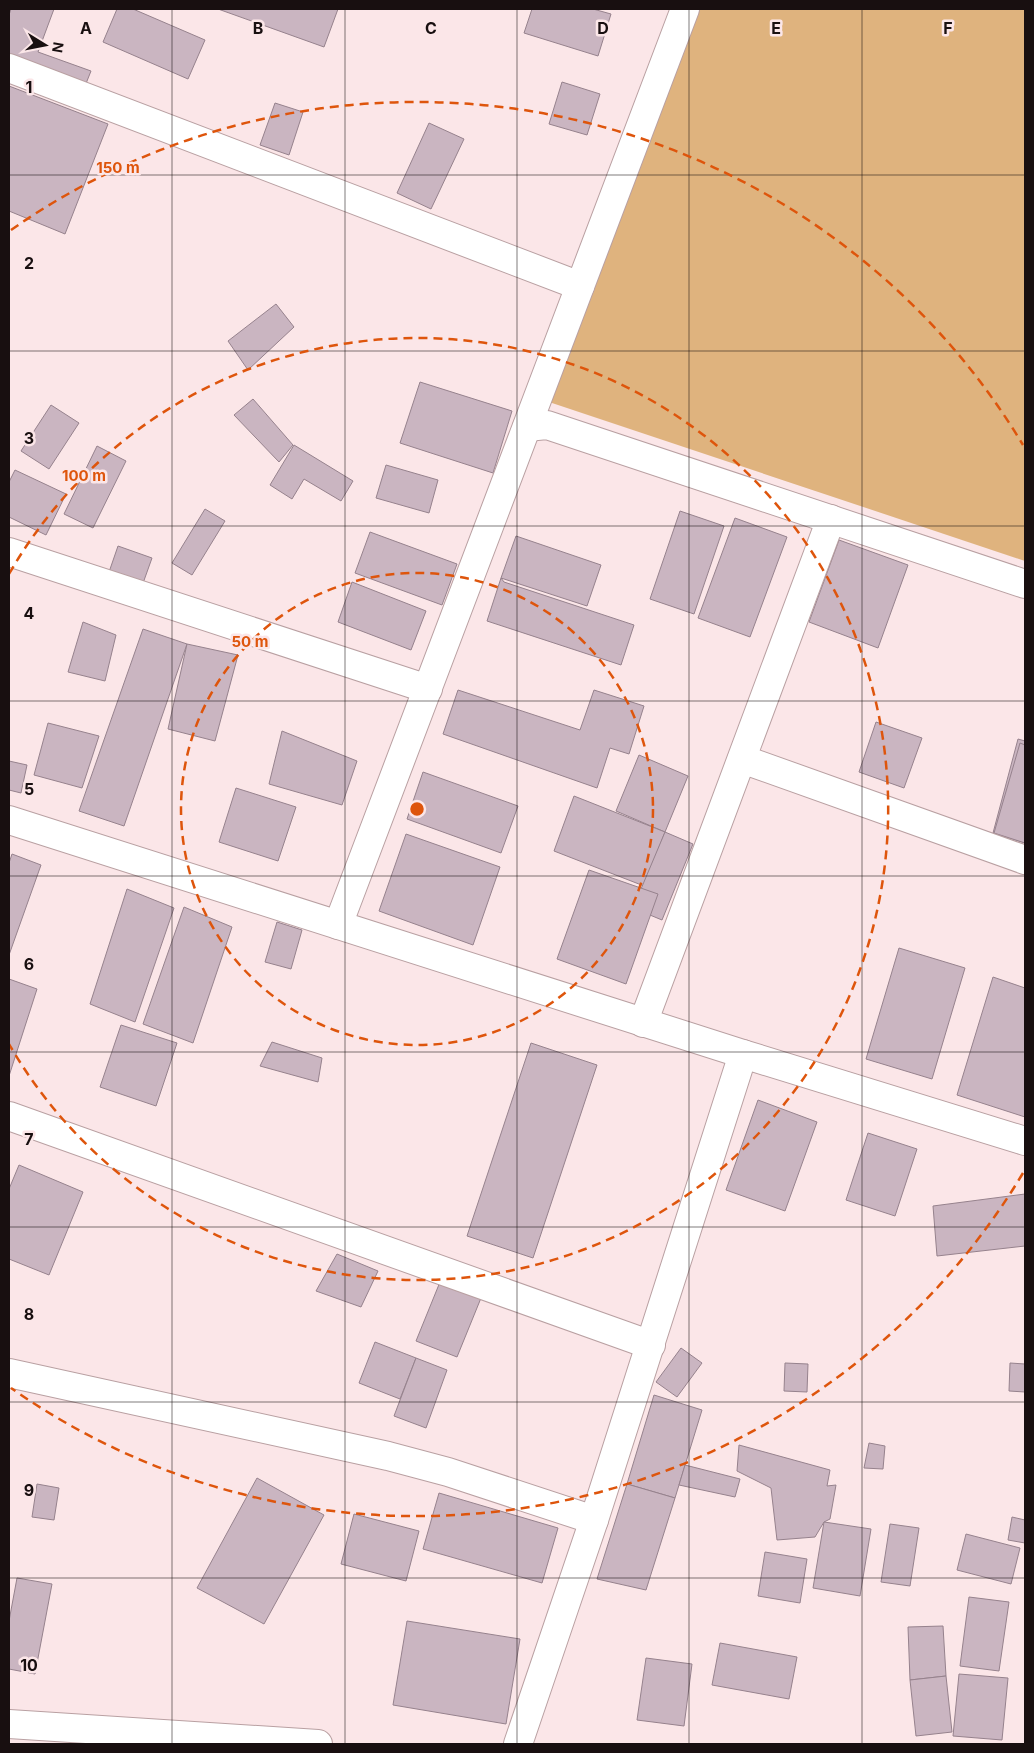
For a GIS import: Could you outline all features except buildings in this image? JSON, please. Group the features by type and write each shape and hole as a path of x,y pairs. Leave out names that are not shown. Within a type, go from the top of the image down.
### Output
{"street":[{"path":"338,926 685,9"},
{"path":"9,68 580,286"},
{"path":"527,426 547,425 1025,584"},
{"path":"643,1023 831,519"},
{"path":"9,552 428,689"},
{"path":"742,758 1025,860"},
{"path":"9,820 643,1023 1025,1141"},
{"path":"518,1744 651,1345 742,1054"},
{"path":"9,1116 651,1345"},
{"path":"9,1373 388,1456 448,1472 594,1520"},
{"path":"14,1731 302,1744"}],"shaded area":[{"path":"697,9 1025,9 1025,561 549,402"}]}
